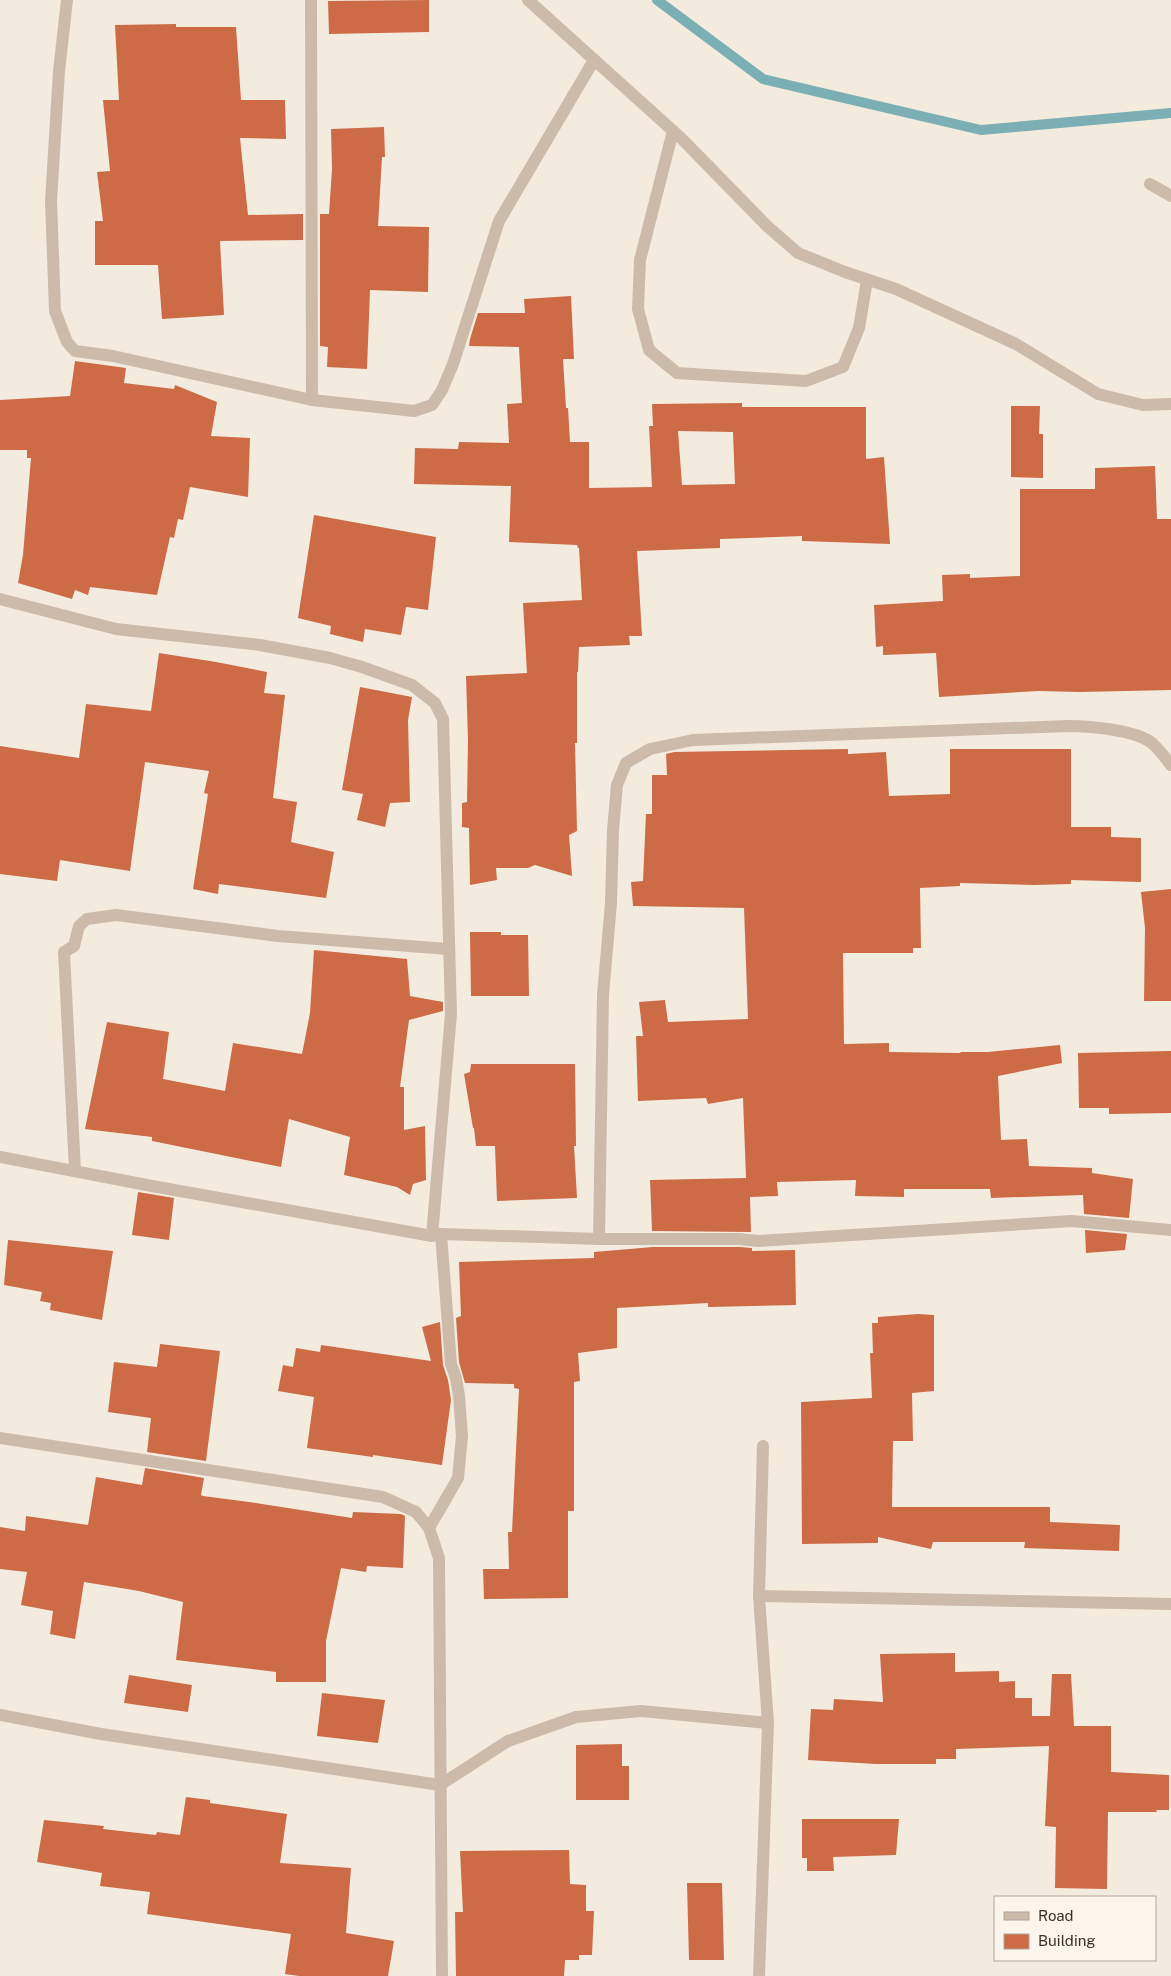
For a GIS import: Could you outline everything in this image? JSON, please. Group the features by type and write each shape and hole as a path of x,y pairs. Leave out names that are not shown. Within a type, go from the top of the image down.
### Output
{"street":[{"path":"64,0 51,201 55,311 67,342 75,351 113,356 312,400 414,411 432,405 442,390 453,364 499,221 594,60"},
{"path":"310,0 312,400"},
{"path":"528,0 673,131 767,226 798,253 867,280 896,289 1016,344 1098,394 1143,405 1171,404"},
{"path":"673,131 640,260 638,308 648,350 677,373 806,381 843,367 858,328 867,280"},
{"path":"1150,184 1171,196"},
{"path":"0,599 116,629 260,645 330,658 412,685 435,703 443,719 450,1014 436,1235 451,1364 459,1396 462,1436 458,1478 429,1528"},
{"path":"599,1239 603,995 611,903 613,830 617,785 626,763 650,749 693,740 1093,726 1125,732 1152,742 1171,765"},
{"path":"75,1171 64,952 74,946 79,926 86,919 116,915 278,936 448,949"},
{"path":"0,1157 436,1235 599,1239 739,1239 758,1241 1072,1221 1171,1230"},
{"path":"0,1438 383,1497 416,1512 429,1528 439,1558 442,1976"},
{"path":"759,1976 768,1723 759,1596 763,1446"},
{"path":"759,1596 1171,1604"},
{"path":"0,1715 101,1734 440,1785 508,1741 576,1718 641,1711 768,1723"}],"building":[{"path":"429,0 429,32 329,34 328,1"},
{"path":"176,24 176,27 236,27 241,100 285,100 286,139 240,138 248,215 303,214 303,240 220,241 224,315 162,319 158,265 95,265 95,221 103,221 97,172 110,171 103,100 119,100 115,25"},
{"path":"384,127 385,157 382,157 378,226 429,227 428,292 370,290 367,369 327,367 328,347 320,346 320,214 329,214 332,169 331,129"},
{"path":"571,296 574,359 563,359 566,408 568,408 570,442 589,442 589,488 652,487 649,426 653,426 652,404 742,403 742,407 866,407 866,459 884,457 890,544 802,541 802,536 720,539 720,548 637,551 642,636 629,636 630,645 579,647 577,743 575,743 577,831 569,835 572,876 535,865 528,868 496,868 497,880 470,885 469,828 462,827 462,803 467,802 466,676 527,673 523,603 582,600 579,548 577,545 509,542 511,486 414,484 415,448 458,449 459,442 509,443 507,404 522,403 519,347 469,346 478,313 525,313 524,299","holes":["678,431 733,432 735,484 682,485"]},
{"path":"75,361 126,368 124,383 174,389 175,385 217,402 211,436 250,438 248,497 190,487 183,520 178,519 174,538 170,537 157,595 90,587 88,595 75,590 72,599 18,583 23,555 31,458 27,458 27,450 0,450 0,400 70,396"},
{"path":"1011,406 1040,406 1039,434 1043,434 1043,478 1011,477"},
{"path":"1155,466 1157,519 1171,519 1171,690 1038,691 939,697 936,653 883,655 883,646 876,647 874,605 943,601 942,575 970,574 970,578 1020,576 1020,489 1095,489 1095,468"},
{"path":"314,515 436,537 428,610 406,607 401,635 365,629 363,642 330,634 331,626 298,618"},
{"path":"159,653 267,672 264,693 285,695 273,798 297,802 291,842 334,852 326,898 219,884 218,894 193,889 208,794 204,793 209,771 145,762 130,871 60,860 57,881 0,874 0,746 79,758 86,704 151,711"},
{"path":"360,687 412,697 408,720 410,802 390,803 385,827 357,820 363,794 342,790"},
{"path":"848,749 848,754 886,752 889,796 950,794 950,749 1071,749 1071,827 1111,827 1111,837 1141,838 1141,882 1071,880 1071,884 1034,885 960,883 960,886 920,888 921,948 913,948 913,953 843,953 844,1044 889,1043 889,1052 961,1053 1060,1045 1062,1063 998,1076 1001,1140 1027,1139 1029,1166 1092,1168 1092,1173 1133,1179 1129,1218 1084,1214 1083,1195 991,1198 990,1189 904,1189 904,1197 855,1196 856,1180 777,1182 778,1196 750,1197 751,1232 652,1231 650,1180 746,1178 743,1098 708,1104 706,1098 638,1101 636,1036 643,1036 639,1002 665,1000 668,1022 748,1019 744,908 633,906 631,882 643,881 646,814 652,814 652,775 667,775 666,754 674,752"},
{"path":"1171,889 1171,1001 1144,1001 1145,928 1141,892"},
{"path":"470,932 501,932 501,935 528,935 529,996 471,996"},
{"path":"314,950 407,959 410,996 443,1002 443,1011 409,1020 400,1087 404,1087 404,1130 425,1126 426,1180 413,1184 410,1195 397,1187 344,1175 350,1137 289,1119 281,1167 152,1141 152,1137 85,1129 107,1022 169,1032 163,1079 225,1091 233,1043 302,1054 310,1013"},
{"path":"1171,1051 1171,1113 1109,1114 1109,1108 1079,1108 1078,1053"},
{"path":"471,1064 575,1064 576,1146 574,1146 577,1198 497,1201 495,1146 476,1146 464,1074 470,1072"},
{"path":"138,1192 174,1198 169,1240 132,1235"},
{"path":"1085,1230 1127,1234 1125,1250 1086,1253"},
{"path":"8,1240 113,1251 102,1320 50,1310 51,1303 40,1301 42,1292 4,1285"},
{"path":"653,1247 739,1247 752,1248 752,1251 795,1250 796,1305 708,1307 708,1303 617,1308 617,1348 578,1353 580,1381 574,1382 574,1511 568,1511 568,1598 484,1599 483,1569 509,1569 508,1532 512,1532 519,1389 514,1388 514,1384 465,1383 459,1362 456,1318 461,1316 459,1262 594,1258 594,1252"},
{"path":"918,1314 934,1315 934,1391 912,1393 913,1441 893,1441 892,1507 1050,1507 1050,1522 1120,1525 1119,1551 1024,1548 1025,1542 933,1542 931,1549 878,1537 878,1543 802,1544 801,1402 872,1398 870,1353 873,1353 872,1323 878,1323 878,1317"},
{"path":"440,1322 443,1365 448,1380 451,1400 442,1465 307,1448 314,1397 278,1391 283,1365 293,1367 296,1348 320,1352 321,1345 431,1361 422,1327"},
{"path":"160,1344 220,1351 206,1461 147,1452 151,1418 108,1412 114,1362 157,1367"},
{"path":"145,1468 204,1478 201,1495 203,1496 352,1518 353,1512 401,1514 405,1516 403,1568 367,1566 366,1572 341,1568 326,1641 326,1682 276,1682 276,1672 176,1660 183,1602 139,1591 84,1582 75,1639 50,1634 53,1611 21,1605 27,1572 0,1569 0,1527 25,1531 26,1516 88,1525 96,1477 142,1485"},
{"path":"955,1653 955,1672 999,1671 999,1682 1015,1681 1015,1698 1032,1698 1032,1716 1050,1716 1052,1674 1071,1674 1074,1726 1111,1726 1111,1772 1169,1775 1169,1810 1156,1810 1157,1812 1108,1812 1107,1889 1055,1888 1056,1827 1045,1826 1049,1746 956,1749 956,1759 936,1759 936,1764 876,1764 808,1760 811,1709 833,1710 834,1699 883,1702 880,1654"},
{"path":"129,1675 192,1685 188,1712 124,1703"},
{"path":"322,1693 385,1700 378,1743 317,1736"},
{"path":"622,1744 622,1766 629,1766 629,1800 576,1800 576,1745"},
{"path":"186,1797 210,1800 210,1803 287,1814 280,1863 351,1868 346,1933 394,1941 388,1976 299,1976 285,1974 291,1934 147,1914 150,1892 100,1886 102,1873 37,1862 44,1820 104,1826 103,1829 156,1835 157,1832 180,1835"},
{"path":"802,1819 899,1819 896,1855 833,1857 834,1871 807,1871 807,1858 802,1858"},
{"path":"569,1850 570,1884 586,1885 586,1911 594,1911 592,1955 579,1955 579,1960 565,1960 564,1976 456,1976 455,1912 463,1912 460,1851"},
{"path":"687,1883 722,1883 724,1960 689,1960"}],"waterway":[{"path":"657,0 763,79 981,130 1171,113"}]}
